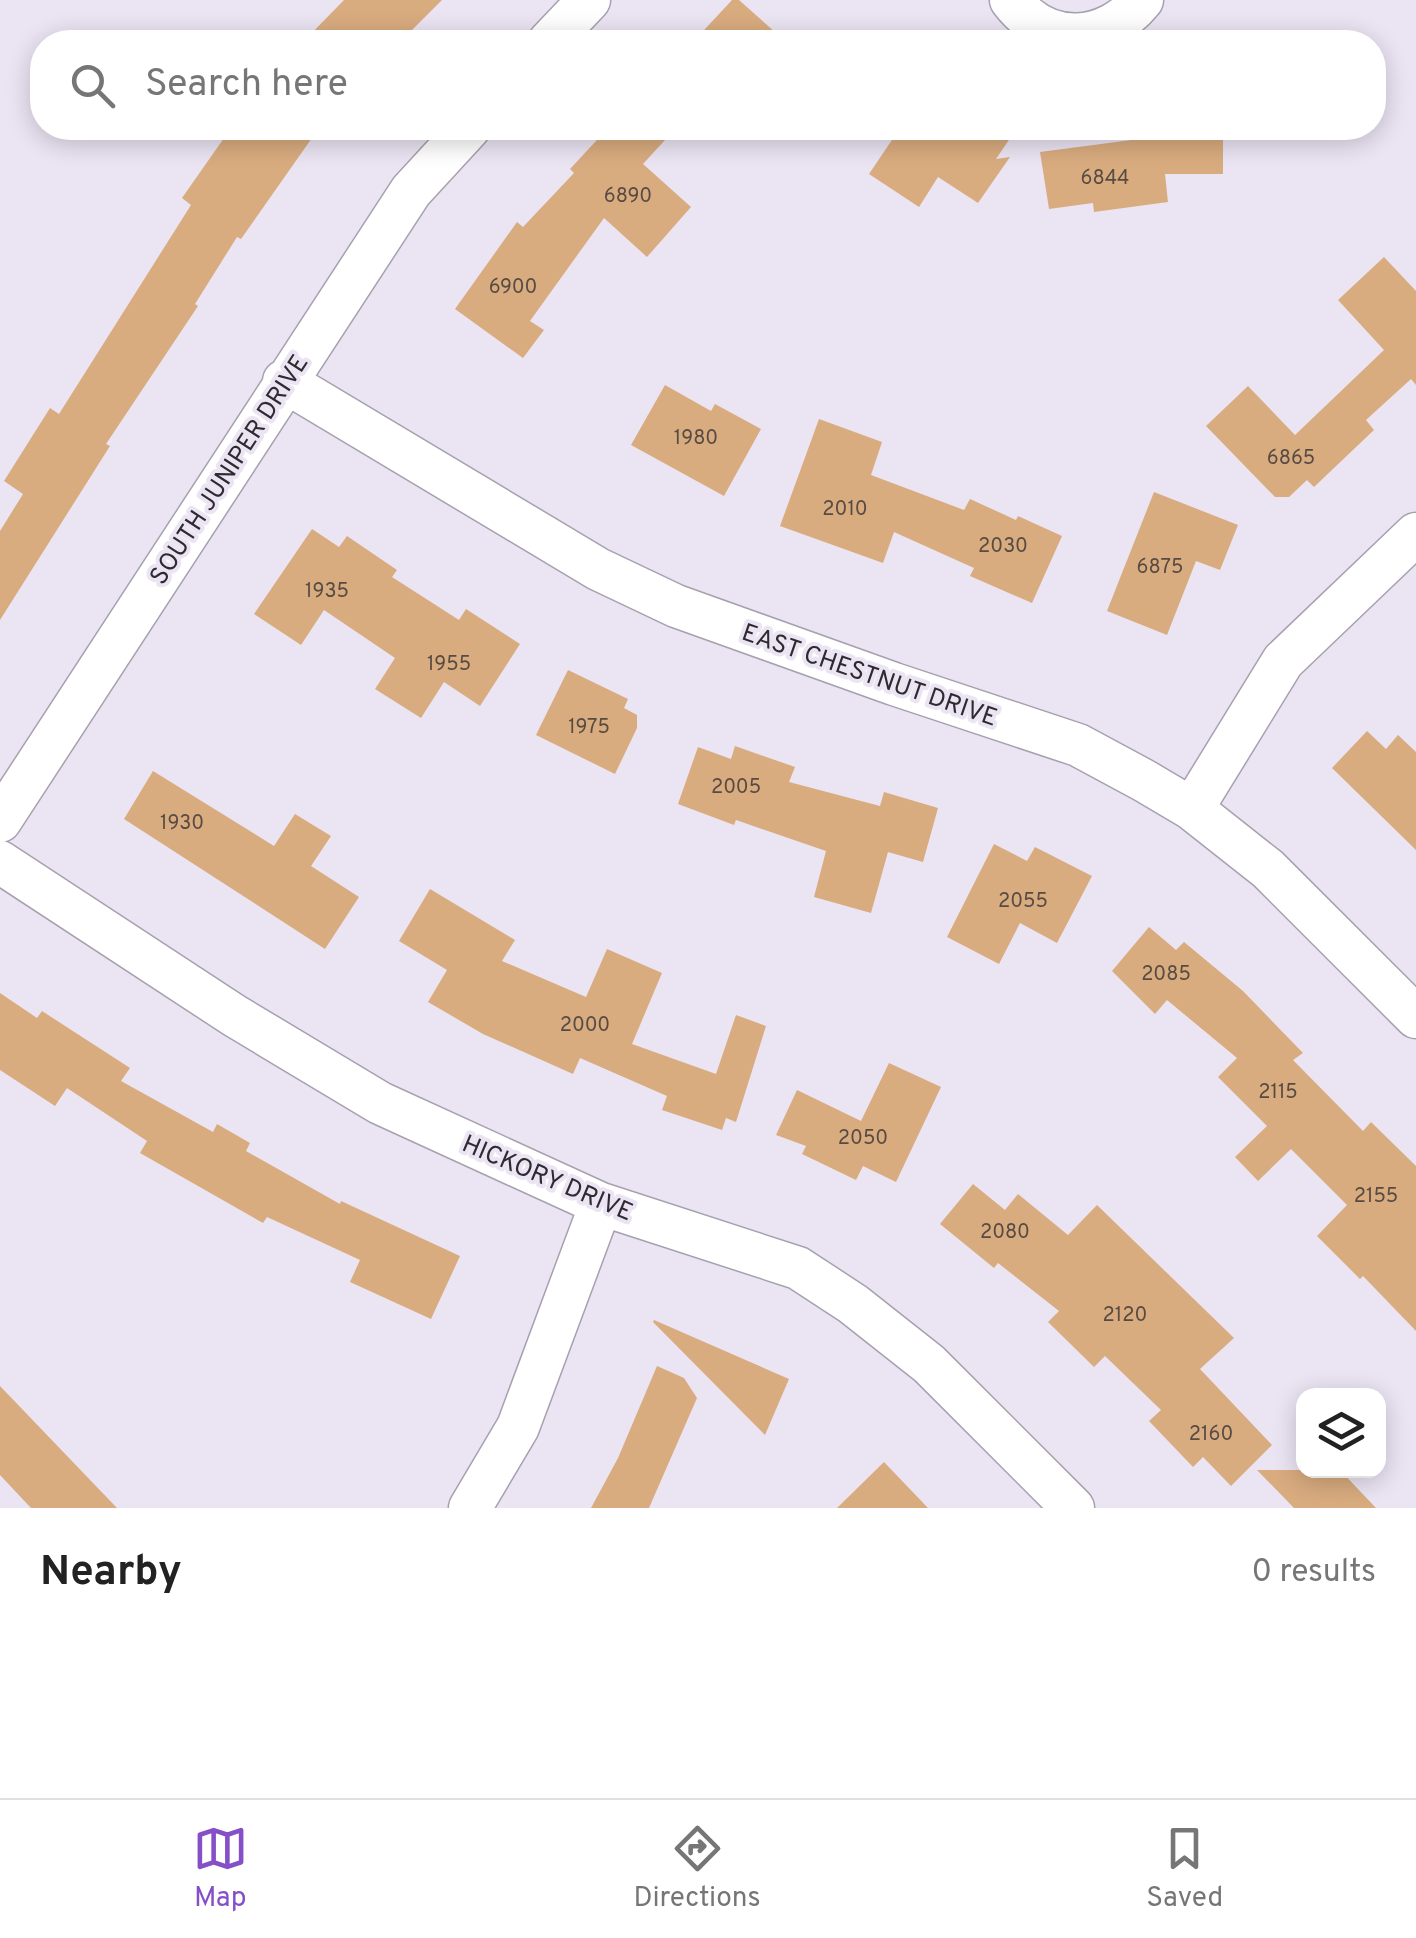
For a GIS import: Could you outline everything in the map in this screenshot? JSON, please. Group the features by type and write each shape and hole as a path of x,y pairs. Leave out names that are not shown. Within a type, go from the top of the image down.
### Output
{"street":[{"path":"560,30 589,0"},
{"path":"1012,0 1020,11 1056,30"},
{"path":"1106,30 1124,22 1142,0"},
{"name":"SOUTH JUNIPER DRIVE","path":"0,820 411,191 458,140"},
{"name":"EAST CHESTNUT DRIVE","path":"284,381 598,569 676,606 1078,745 1192,810 1268,869 1416,1017"},
{"path":"1192,810 1283,661 1416,534"},
{"name":"HICKORY DRIVE","path":"0,862 235,1016 380,1103 601,1204 798,1268 853,1304 929,1364 1073,1508"},
{"path":"470,1508 518,1427 601,1204"}],"building":[{"path":"344,0 442,0 412,30 315,30"},
{"path":"732,0 739,0 773,30 704,30"},
{"path":"223,140 311,140 241,239 237,237 195,304 198,306 106,444 110,446 0,620 0,531 23,494 4,481 50,408 59,414 191,205 182,198"},
{"path":"597,140 665,140 643,164 691,207 647,257 604,218 530,321 544,330 523,358 455,309 517,222 523,227 574,173 570,169"},
{"path":"892,140 1009,140 996,159 1010,157 978,203 938,177 919,207 869,174"},
{"path":"1132,140 1223,140 1223,174 1165,174 1168,202 1094,212 1093,203 1049,209 1040,152"},
{"path":"1384,257 1416,291 1416,385 1411,379 1366,420 1374,430 1314,487 1307,480 1289,497 1275,497 1206,426 1248,386 1295,435 1384,350 1338,300"},
{"path":"665,385 711,411 715,404 761,429 724,496 631,445"},
{"path":"819,419 882,442 871,475 964,510 970,499 1062,536 1032,603 970,576 974,568 894,532 883,563 780,526"},
{"path":"1154,492 1238,525 1220,570 1196,561 1167,635 1107,611"},
{"path":"312,529 339,547 347,536 397,570 392,577 459,620 466,609 520,644 480,706 444,682 421,718 375,689 395,658 324,610 301,645 254,614"},
{"path":"568,670 628,699 624,708 637,715 637,728 615,774 536,735"},
{"path":"1367,731 1386,749 1398,735 1416,752 1416,850 1332,768"},
{"path":"735,746 795,767 789,782 880,806 884,792 938,808 923,862 888,852 871,913 814,897 826,851 736,820 734,825 678,804 698,747 731,759"},
{"path":"153,771 274,846 295,814 331,836 311,866 359,897 325,949 124,819"},
{"path":"994,844 1027,861 1035,847 1092,876 1057,943 1020,923 999,964 947,937"},
{"path":"430,889 515,940 502,961 586,997 607,949 662,973 632,1044 716,1074 736,1015 766,1026 736,1122 726,1118 722,1130 662,1110 667,1096 580,1058 573,1074 483,1034 428,1002 447,970 399,941"},
{"path":"1149,927 1176,950 1184,942 1243,991 1303,1053 1293,1060 1363,1131 1371,1122 1416,1166 1416,1331 1317,1236 1347,1205 1291,1149 1258,1181 1235,1157 1267,1126 1218,1077 1237,1058 1167,1000 1155,1014 1112,971"},
{"path":"0,993 37,1018 42,1011 130,1068 121,1081 213,1132 217,1124 250,1143 246,1151 340,1204 341,1201 460,1256 431,1319 350,1282 360,1260 267,1217 263,1223 140,1153 147,1141 67,1088 55,1106 0,1070"},
{"path":"889,1063 941,1087 896,1182 863,1166 856,1180 802,1154 806,1146 776,1135 797,1090 861,1121"},
{"path":"973,1184 1005,1210 1018,1194 1068,1235 1097,1205 1234,1338 1200,1369 1272,1445 1231,1486 1203,1457 1193,1467 1149,1421 1161,1410 1105,1356 1094,1367 1048,1322 1059,1311 998,1263 994,1268 940,1224"},
{"path":"653,1322 789,1379 765,1435"},
{"path":"657,1366 684,1378 697,1398 649,1508 591,1508 618,1458"},
{"path":"0,1386 117,1508 31,1508 0,1475"},
{"path":"884,1462 928,1508 837,1508"},
{"path":"1257,1470 1296,1470 1296,1478 1348,1478 1376,1508 1294,1508"}]}
